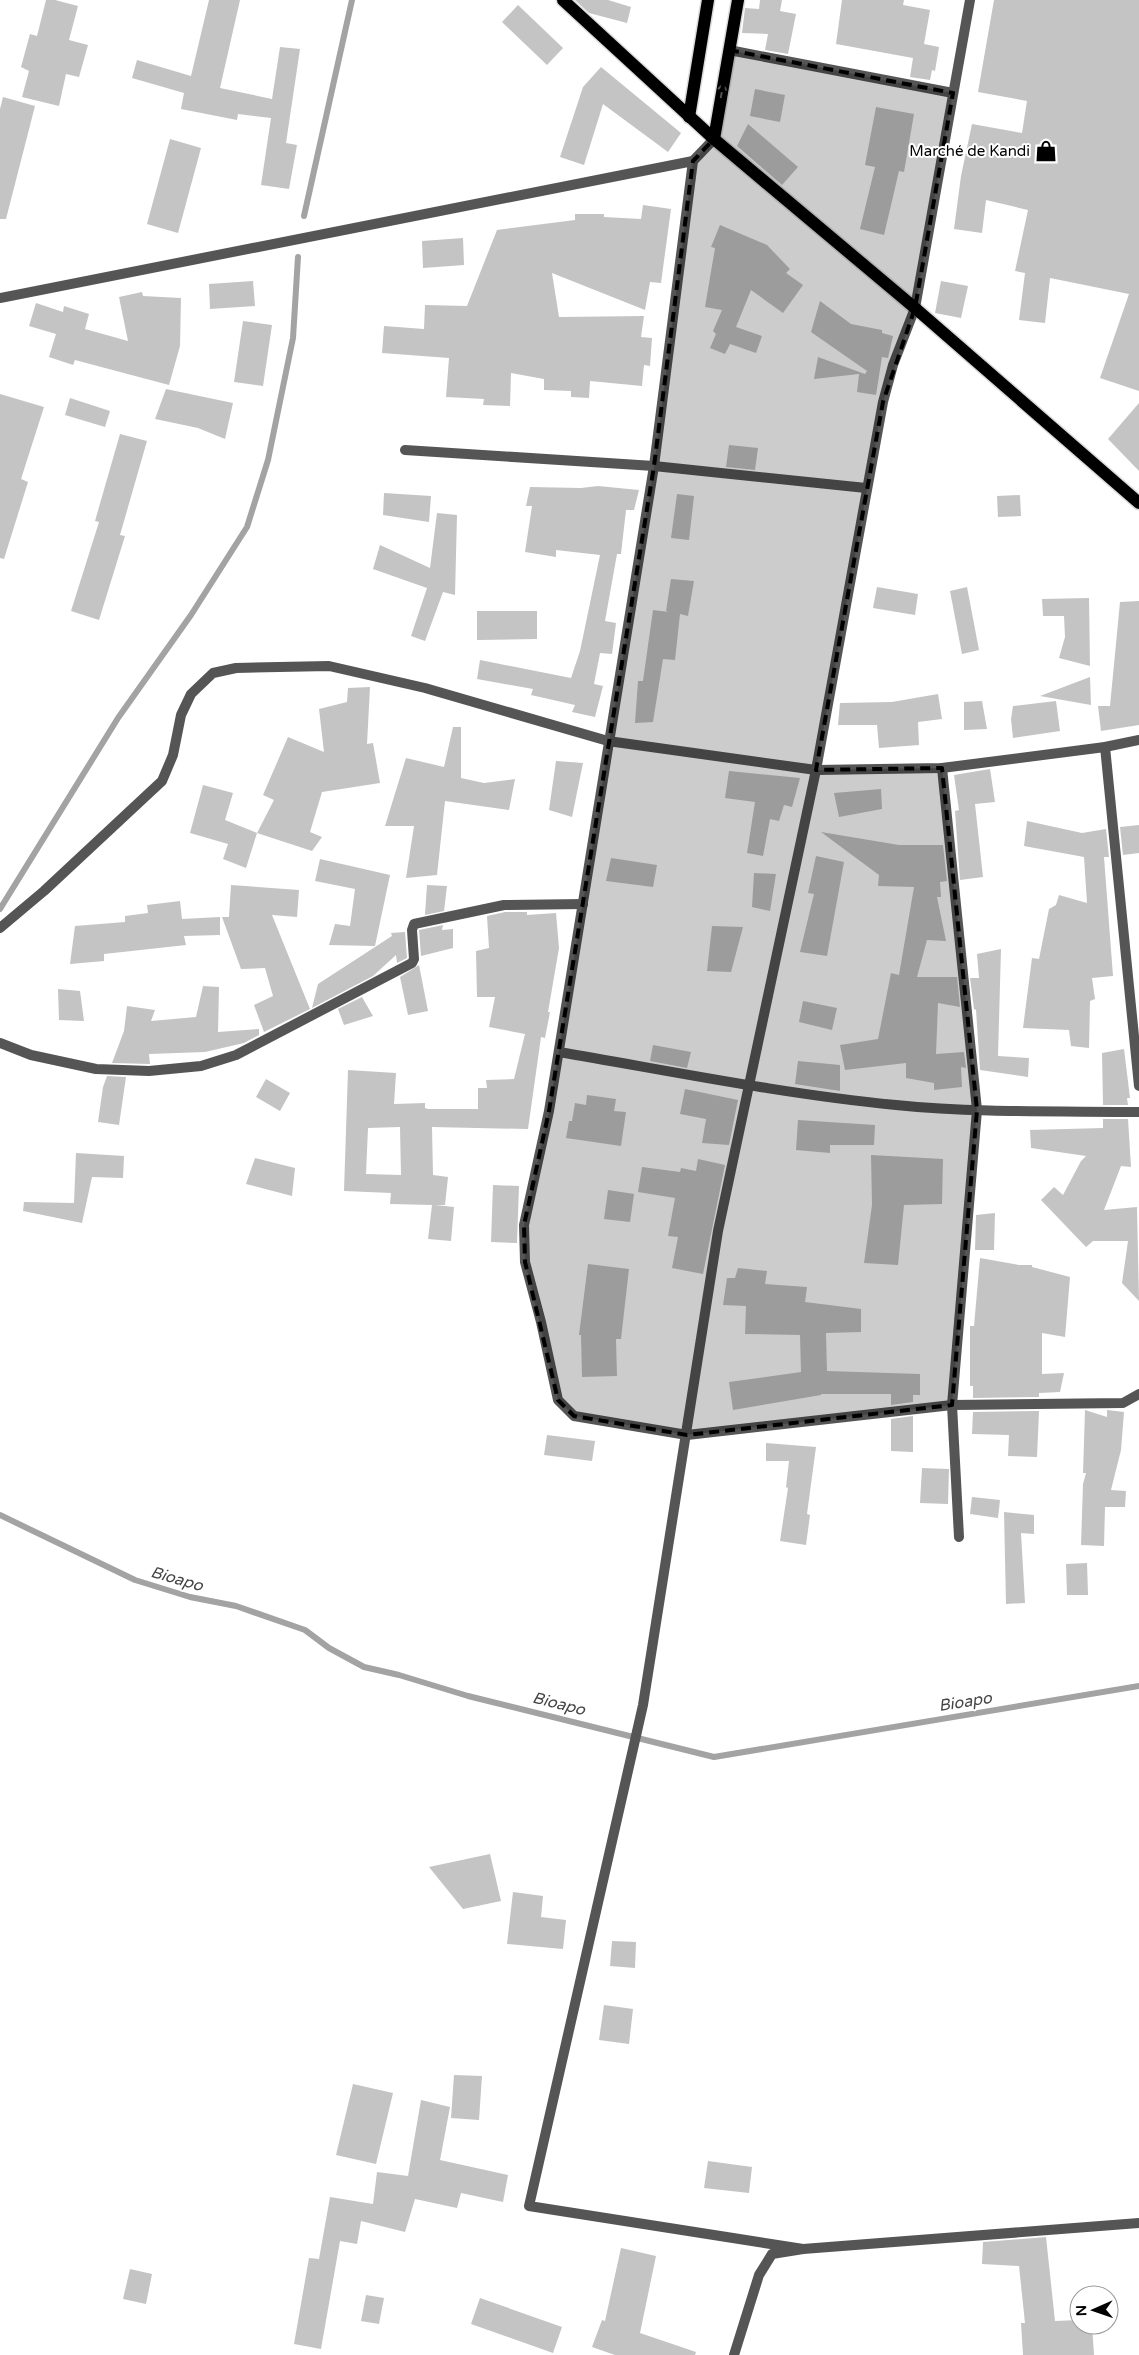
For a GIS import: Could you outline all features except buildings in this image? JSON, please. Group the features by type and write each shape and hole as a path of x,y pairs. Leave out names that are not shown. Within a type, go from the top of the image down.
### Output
{"main road":[{"path":"563,0 714,139 915,308 1139,504"},
{"path":"689,117 708,0"},
{"path":"714,139 738,0"}],"street":[{"path":"803,2249 529,2206 643,1704 718,1231 816,770 866,488 886,392 893,365 915,308 970,0"},
{"path":"729,50 953,92"},
{"path":"714,139 694,161 654,466 549,1111 524,1225 524,1262 541,1322 558,1400 574,1416 687,1435 952,1405 1123,1404 1139,1394"},
{"path":"0,298 694,161"},
{"path":"405,450 654,466 866,488"},
{"path":"0,928 44,891 162,781 173,754 181,715 191,694 213,673 236,668 329,666 425,688 608,741 816,770 942,768 1104,747 1139,740"},
{"path":"1104,747 1139,1086"},
{"path":"942,768 977,1110 952,1405 959,1537"},
{"path":"0,1043 31,1055 96,1069 148,1071 201,1066 236,1056 412,964 414,960 412,930 414,924 504,905 583,904"},
{"path":"559,1052 748,1085 896,1105 977,1110 1139,1112"},
{"path":"734,2355 759,2275 772,2254 803,2249 1139,2223"}],"highlighted area":[{"path":"729,50 953,93 915,308 883,402 816,770 942,768 977,1110 952,1405 687,1435 574,1416 558,1400 525,1262 524,1225 549,1111 654,466 693,161 714,139"}],"waterway":[{"path":"304,216 352,0"},
{"path":"0,909 118,718 191,615 247,527 268,460 293,338 298,257"},
{"name":"Bioapo","path":"0,1515 135,1580 190,1597 236,1606 305,1630 329,1648 364,1667 399,1675 468,1696 714,1757 1139,1686"}],"place":[{"name":"Marché de Kandi","path":"1046,151"}]}
